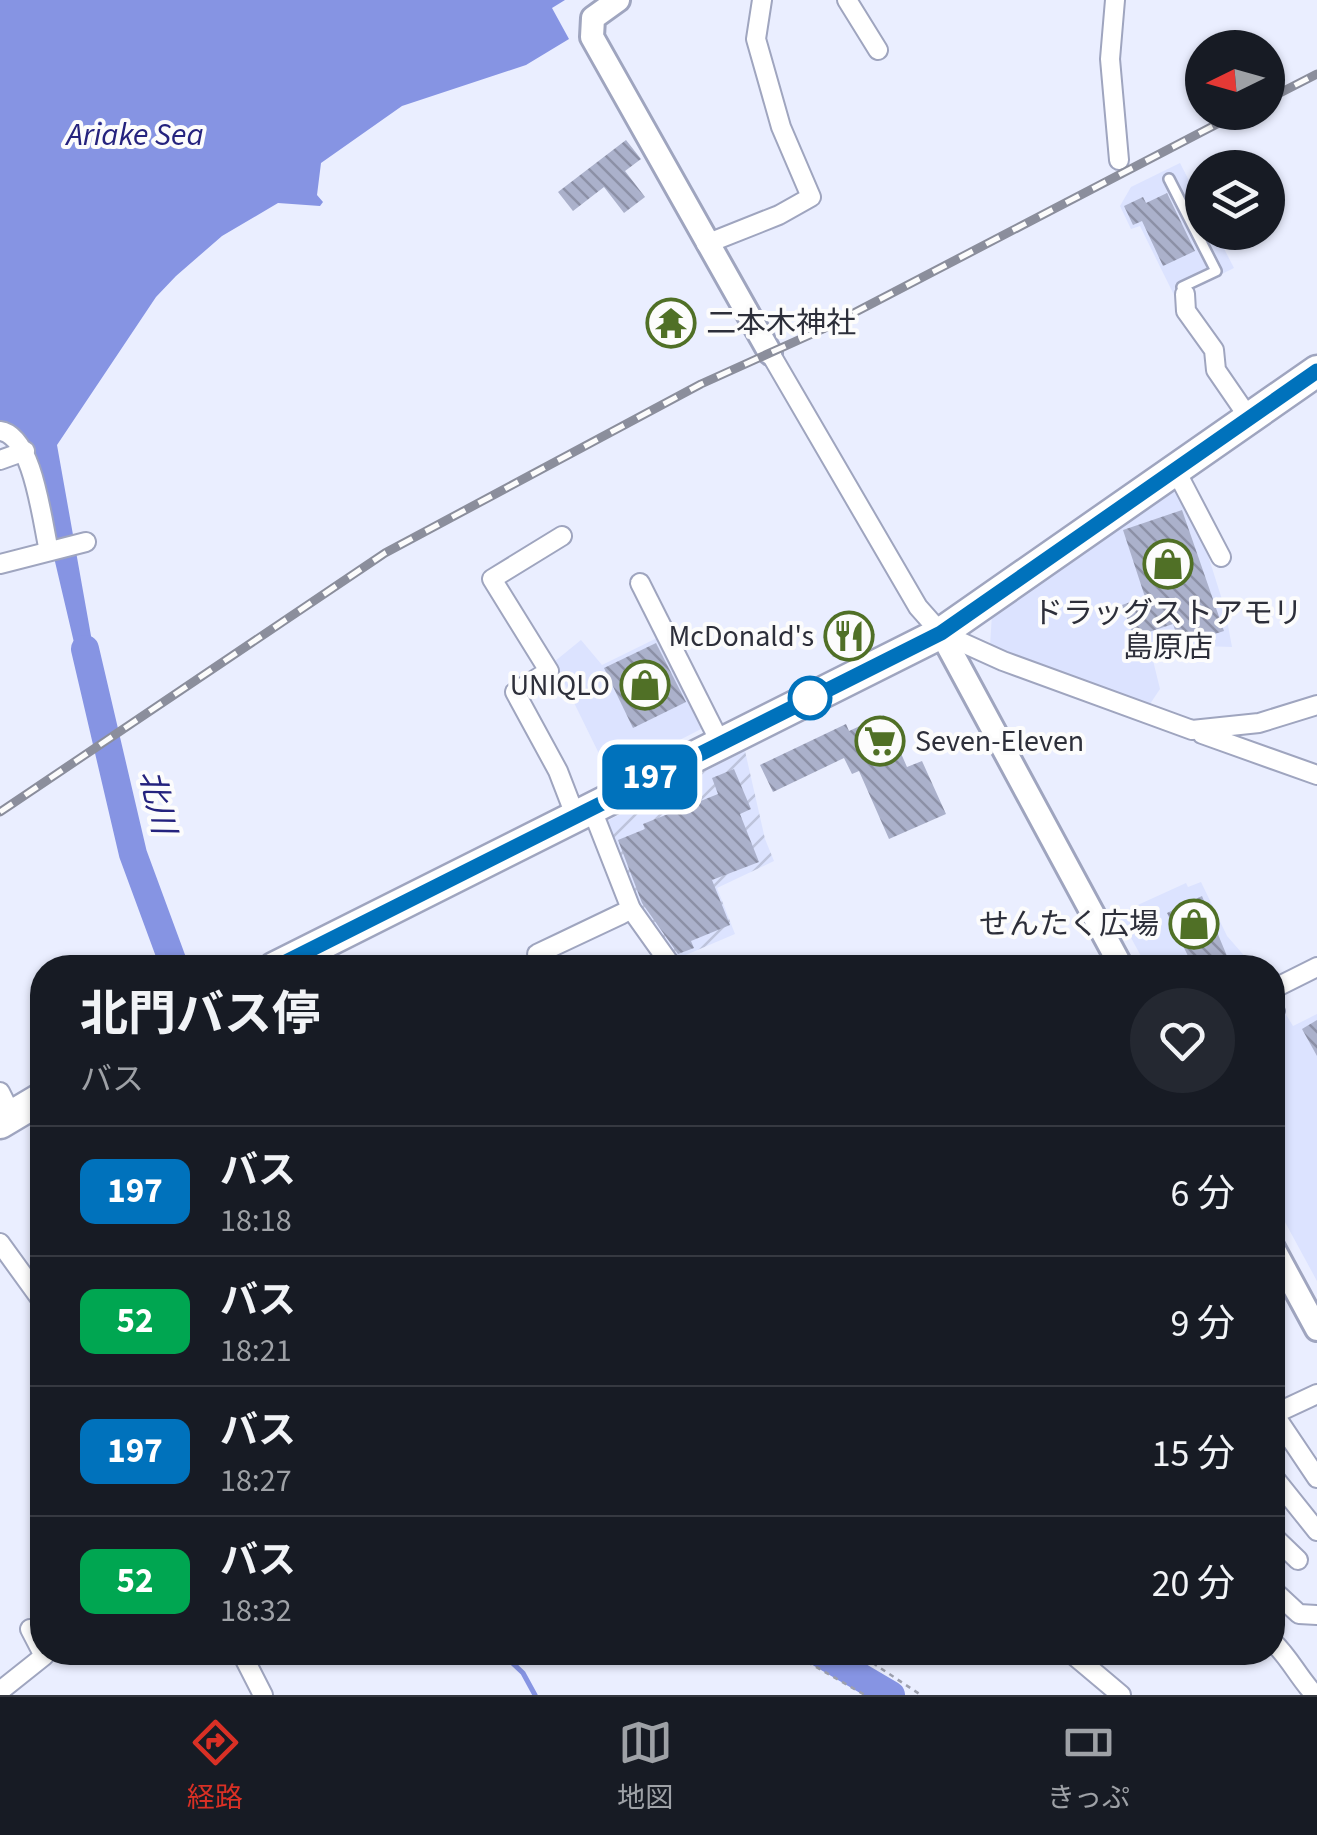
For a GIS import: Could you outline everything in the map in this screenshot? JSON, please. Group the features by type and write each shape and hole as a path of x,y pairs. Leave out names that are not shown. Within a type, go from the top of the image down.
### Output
{"highway":[{"path":"300,955 941,633 1317,371"},
{"path":"4,1110 30,1102"}],"street":[{"path":"618,0 593,18 592,36 706,244 918,607 941,633 1115,955"},
{"path":"706,244 765,222 811,197 782,127 756,39 762,0"},
{"path":"847,0 878,50"},
{"path":"1116,0 1110,59 1119,160"},
{"path":"1185,294 1186,311 1214,350 1216,370 1249,418"},
{"path":"0,431 12,434 25,451 50,550"},
{"path":"0,460 25,451"},
{"path":"1175,469 1221,557"},
{"path":"562,536 492,579 549,672 515,692 583,811 631,909 663,955"},
{"path":"0,564 86,542"},
{"path":"640,583 720,742"},
{"path":"941,633 1003,661 1317,775"},
{"path":"1192,730 1259,723 1317,704"},
{"path":"1285,983 1317,967"},
{"path":"0,1243 30,1284"},
{"path":"1285,1270 1317,1328"},
{"path":"1285,1409 1317,1394"},
{"path":"1285,1431 1317,1478"},
{"path":"1285,1491 1317,1531"},
{"path":"1285,1548 1298,1560"},
{"path":"1285,1601 1299,1614 1317,1615"},
{"path":"1285,1654 1294,1674 1316,1695"},
{"path":"0,1691 33,1665"},
{"path":"248,1665 263,1695"},
{"path":"1085,1665 1121,1695"}],"lane":[{"path":"1169,178 1216,271 1182,288 1185,294"}],"path":[{"path":"813,1665 866,1695"},
{"path":"873,1665 903,1688 920,1695"}],"shaded area":[{"path":"1180,163 1185,173 1185,250 1225,250 1234,268 1175,297 1140,226 1131,229 1120,206 1131,187"},
{"path":"1174,486 1200,530 1225,609 1232,647 1149,644 1160,689 1148,707 990,646 992,614"},
{"path":"659,637 703,728 610,776 554,662 581,640 602,665"},
{"path":"745,751 765,839 774,861 717,888 735,934 686,955 670,955 634,906 603,823"},
{"path":"1201,882 1227,936 1244,955 1140,955 1118,914 1186,883 1188,887"},
{"path":"1285,1013 1293,1026 1317,1014 1317,1281 1285,1222"}],"water":[{"name":"Ariake Sea","path":"0,0 565,0 552,8 569,39 526,65 402,106 321,163 317,195 323,202 320,206 278,203 222,236 156,297 57,445 93,647 76,651 29,451 0,426"}],"building":[{"path":"626,140 641,159 625,171 645,197 624,213 604,187 573,211 558,192"},
{"path":"1167,193 1185,230 1185,250 1195,251 1163,266 1142,221 1133,225 1124,206 1143,197 1146,203"},
{"name":"ドラッグストアモリ 島原店","path":"1182,510 1224,631 1180,645 1173,624 1134,637 1122,605 1145,597 1123,530"},
{"path":"865,616 875,635 833,657 823,637"},
{"name":"UNIQLO","path":"656,643 686,702 633,728 604,668"},
{"path":"884,715 907,767 922,761 946,814 889,839 859,771 852,774 844,758 773,792 760,765 846,724 849,731"},
{"path":"734,769 751,809 740,814 759,862 712,880 730,925 691,941 694,948 678,954 642,903 618,840 645,829 643,824 718,794 712,778"},
{"name":"せんたく広場","path":"1202,896 1227,955 1188,955 1167,913"},
{"path":"1317,1020 1317,1056 1302,1029"}],"waterway":[{"name":"北川","path":"85,649 133,854 170,955"},
{"path":"515,1665 535,1695"},
{"name":"北川","path":"840,1665 891,1695"}],"railway":[{"path":"1285,90 1317,74"},
{"path":"0,812 385,553 701,384 823,329 1205,130"}],"bus line":[{"name":"197","path":"298,955 941,633 1317,371"}],"place":[{"name":"二本木神社","path":"671,323"},
{"name":"ドラッグストアモリ 島原店","path":"1168,564"},
{"name":"McDonald's","path":"849,636"},
{"name":"UNIQLO","path":"645,685"},
{"name":"Seven-Eleven","path":"880,741"},
{"name":"せんたく広場","path":"1194,924"}]}
